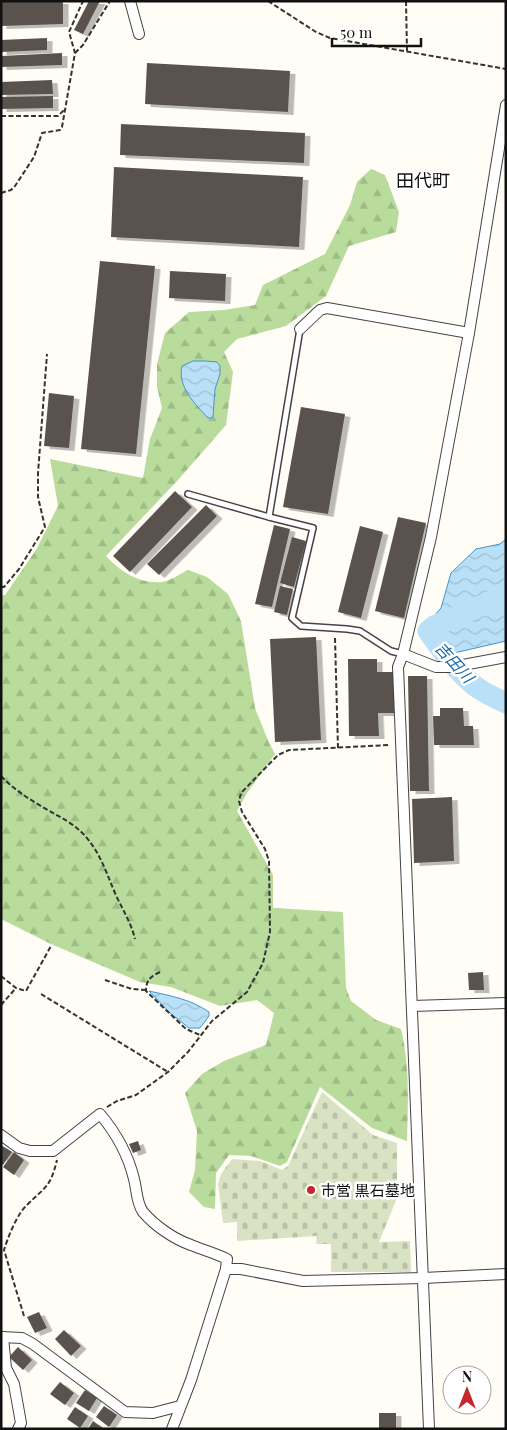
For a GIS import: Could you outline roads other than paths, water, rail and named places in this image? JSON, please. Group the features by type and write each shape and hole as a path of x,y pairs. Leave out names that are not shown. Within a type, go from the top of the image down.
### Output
{"street":[{"path":"130,1 139,34"},
{"path":"429,1429 398,667 403,654 431,537 469,333 506,105"},
{"path":"300,329 320,310 327,308 469,333"},
{"path":"403,654 436,667 452,667 506,657"},
{"path":"412,1006 506,1003"},
{"path":"1,1135 19,1148 30,1151 53,1151 100,1114 119,1140 126,1154 135,1181 140,1206 144,1213 176,1238 189,1245 227,1259 226,1268 191,1380 172,1429"},
{"path":"226,1268 303,1281 506,1274"},
{"path":"18,1429 21,1422 14,1384 6,1368 2,1337 22,1338 33,1344 124,1412 153,1413 180,1406"}],"lane":[{"path":"269,516 300,329"},
{"path":"188,494 313,528 292,618 301,626 347,629 360,632 391,651 403,654"}],"water":[{"path":"193,361 217,362 220,366 220,374 215,389 213,416 211,418 208,418 193,401 182,381 182,366"},
{"path":"506,539 506,641 454,653 428,623 441,608 451,573 476,549 500,544"},
{"path":"149,991 195,1004 209,1012 209,1016 200,1028 189,1028 170,1013"}],"waterway":[{"name":"吉田川","path":"506,595 434,626 428,631 468,680 482,691 506,703"}],"place":[{"name":"市営 黒石墓地","path":"311,1190"}],"district":[{"name":"田代町","path":"423,180"}]}
